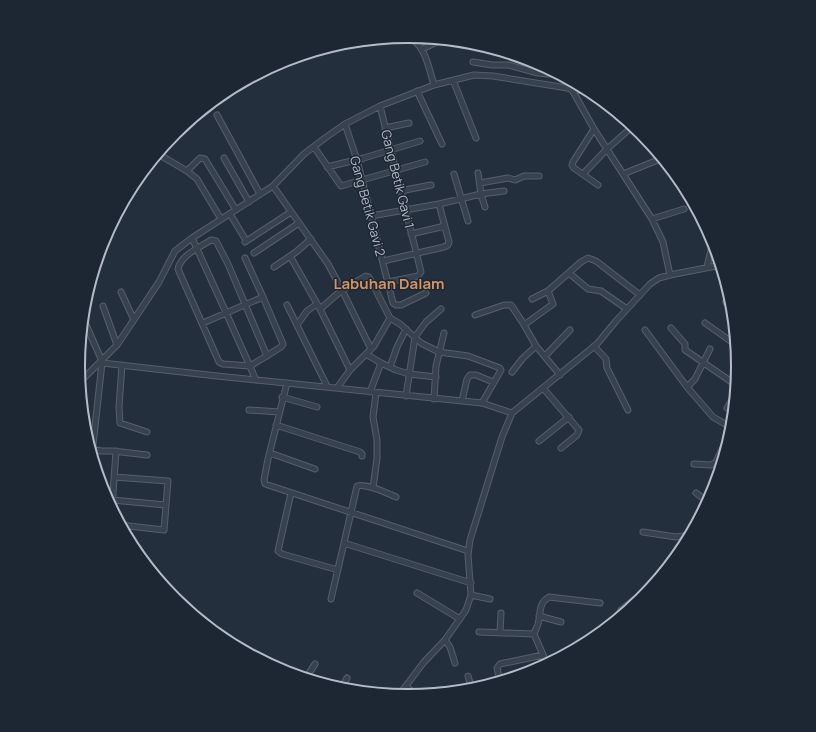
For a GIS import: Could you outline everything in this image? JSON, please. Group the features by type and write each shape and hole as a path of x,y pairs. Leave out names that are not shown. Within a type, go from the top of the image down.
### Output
{"street":[{"path":"417,43 422,49 425,56 434,85"},
{"path":"422,49 433,44"},
{"path":"473,62 492,65 508,65 546,74"},
{"path":"85,376 102,362 117,345 159,282 175,251 192,238 273,186 295,162 345,124 380,106 417,91 474,75 574,89"},
{"path":"453,80 476,138"},
{"path":"571,88 594,129 652,219 663,242 670,275"},
{"path":"417,91 442,144"},
{"name":"Gang Betik Gavi 1","path":"380,106 420,272 419,275 388,282"},
{"path":"216,115 260,194"},
{"path":"385,128 409,123"},
{"name":"Gang Betik Gavi 2","path":"345,124 357,160 394,303 396,305 401,305 426,293"},
{"path":"594,129 572,165 598,185"},
{"path":"584,173 607,149 628,130"},
{"path":"327,167 357,160 420,141"},
{"path":"314,147 341,186 425,162"},
{"path":"163,156 197,179 221,219"},
{"path":"187,171 200,158 205,159 236,210"},
{"path":"224,158 249,202"},
{"path":"623,174 657,160"},
{"path":"478,173 481,194 485,207"},
{"path":"454,174 460,199 468,221"},
{"path":"480,184 508,178 515,180 526,176 539,176"},
{"path":"400,191 430,185"},
{"path":"273,186 328,264 371,349"},
{"path":"371,216 439,204 481,194 504,192"},
{"path":"382,261 448,245 449,242 439,204"},
{"path":"652,219 684,210"},
{"path":"230,214 245,240 292,212"},
{"path":"254,252 299,223"},
{"path":"411,234 445,226"},
{"path":"192,238 256,380"},
{"path":"274,267 296,252 311,239"},
{"path":"245,258 283,342 281,347 267,356 250,366 221,364 178,267 186,256 211,240 216,241 228,264 267,356"},
{"path":"707,268 710,253"},
{"path":"290,256 319,306 350,370"},
{"path":"532,299 548,291 585,259 591,259 602,265 640,295"},
{"path":"404,689 424,662 445,640 466,610 472,595 468,551 470,540 502,437 512,413 594,346 650,284 659,278 670,275 715,266"},
{"path":"569,273 588,289 601,291 627,309"},
{"path":"297,325 307,311 319,306 366,276 369,277 390,318 406,328 421,343 439,352 468,356 500,368 501,370 482,403"},
{"path":"524,325 553,304 548,291"},
{"path":"121,292 134,320"},
{"path":"203,324 263,297"},
{"path":"475,315 509,304 513,307 536,346 560,375"},
{"path":"288,305 327,386"},
{"path":"103,306 117,345"},
{"path":"406,396 415,337 420,328 440,309"},
{"path":"337,388 350,370 380,338 390,318"},
{"path":"705,323 730,340"},
{"path":"390,367 406,328"},
{"path":"671,328 685,344 685,350 730,382"},
{"path":"88,329 102,362 93,438"},
{"path":"545,356 570,330"},
{"path":"645,330 687,387 713,418 726,425"},
{"path":"434,399 439,352 444,334"},
{"path":"512,372 523,358 536,346"},
{"path":"594,346 606,360 607,368 628,410"},
{"path":"687,387 695,378 710,349"},
{"path":"366,354 381,363 409,374 436,377"},
{"path":"102,362 256,380 327,386 376,393 482,403 512,413"},
{"path":"370,392 381,363"},
{"path":"122,365 119,407 120,423 148,432"},
{"path":"462,401 467,379 470,375 476,375 494,382"},
{"path":"286,383 264,480 265,484 468,551"},
{"path":"543,388 578,428 579,432 561,448"},
{"path":"372,488 377,458 377,440 373,417 376,393"},
{"path":"282,397 317,407"},
{"path":"249,410 279,412"},
{"path":"539,441 569,417"},
{"path":"276,425 360,452 362,456"},
{"path":"96,452 116,451 147,455"},
{"path":"112,496 116,451"},
{"path":"270,453 315,468"},
{"path":"694,464 711,465 717,460"},
{"path":"114,477 168,481 164,530 127,526"},
{"path":"331,599 358,486 360,485 372,488 396,497"},
{"path":"291,493 278,551 282,554 338,570"},
{"path":"696,493 703,498"},
{"path":"114,500 166,505"},
{"path":"643,532 682,537"},
{"path":"344,543 471,583"},
{"path":"417,594 460,619"},
{"path":"472,595 490,599"},
{"path":"544,659 534,634 538,625 542,603 544,600 549,597 600,603"},
{"path":"500,633 501,613"},
{"path":"539,616 561,622"},
{"path":"479,632 534,634"},
{"path":"445,640 450,647 455,663"},
{"path":"499,676 497,668 500,664 543,656"},
{"path":"309,673 314,664"},
{"path":"468,676 470,683"},
{"path":"344,683 347,678"},
{"path":"406,686 409,689"}],"district":[{"name":"Labuhan Dalam","path":"389,284"}]}
